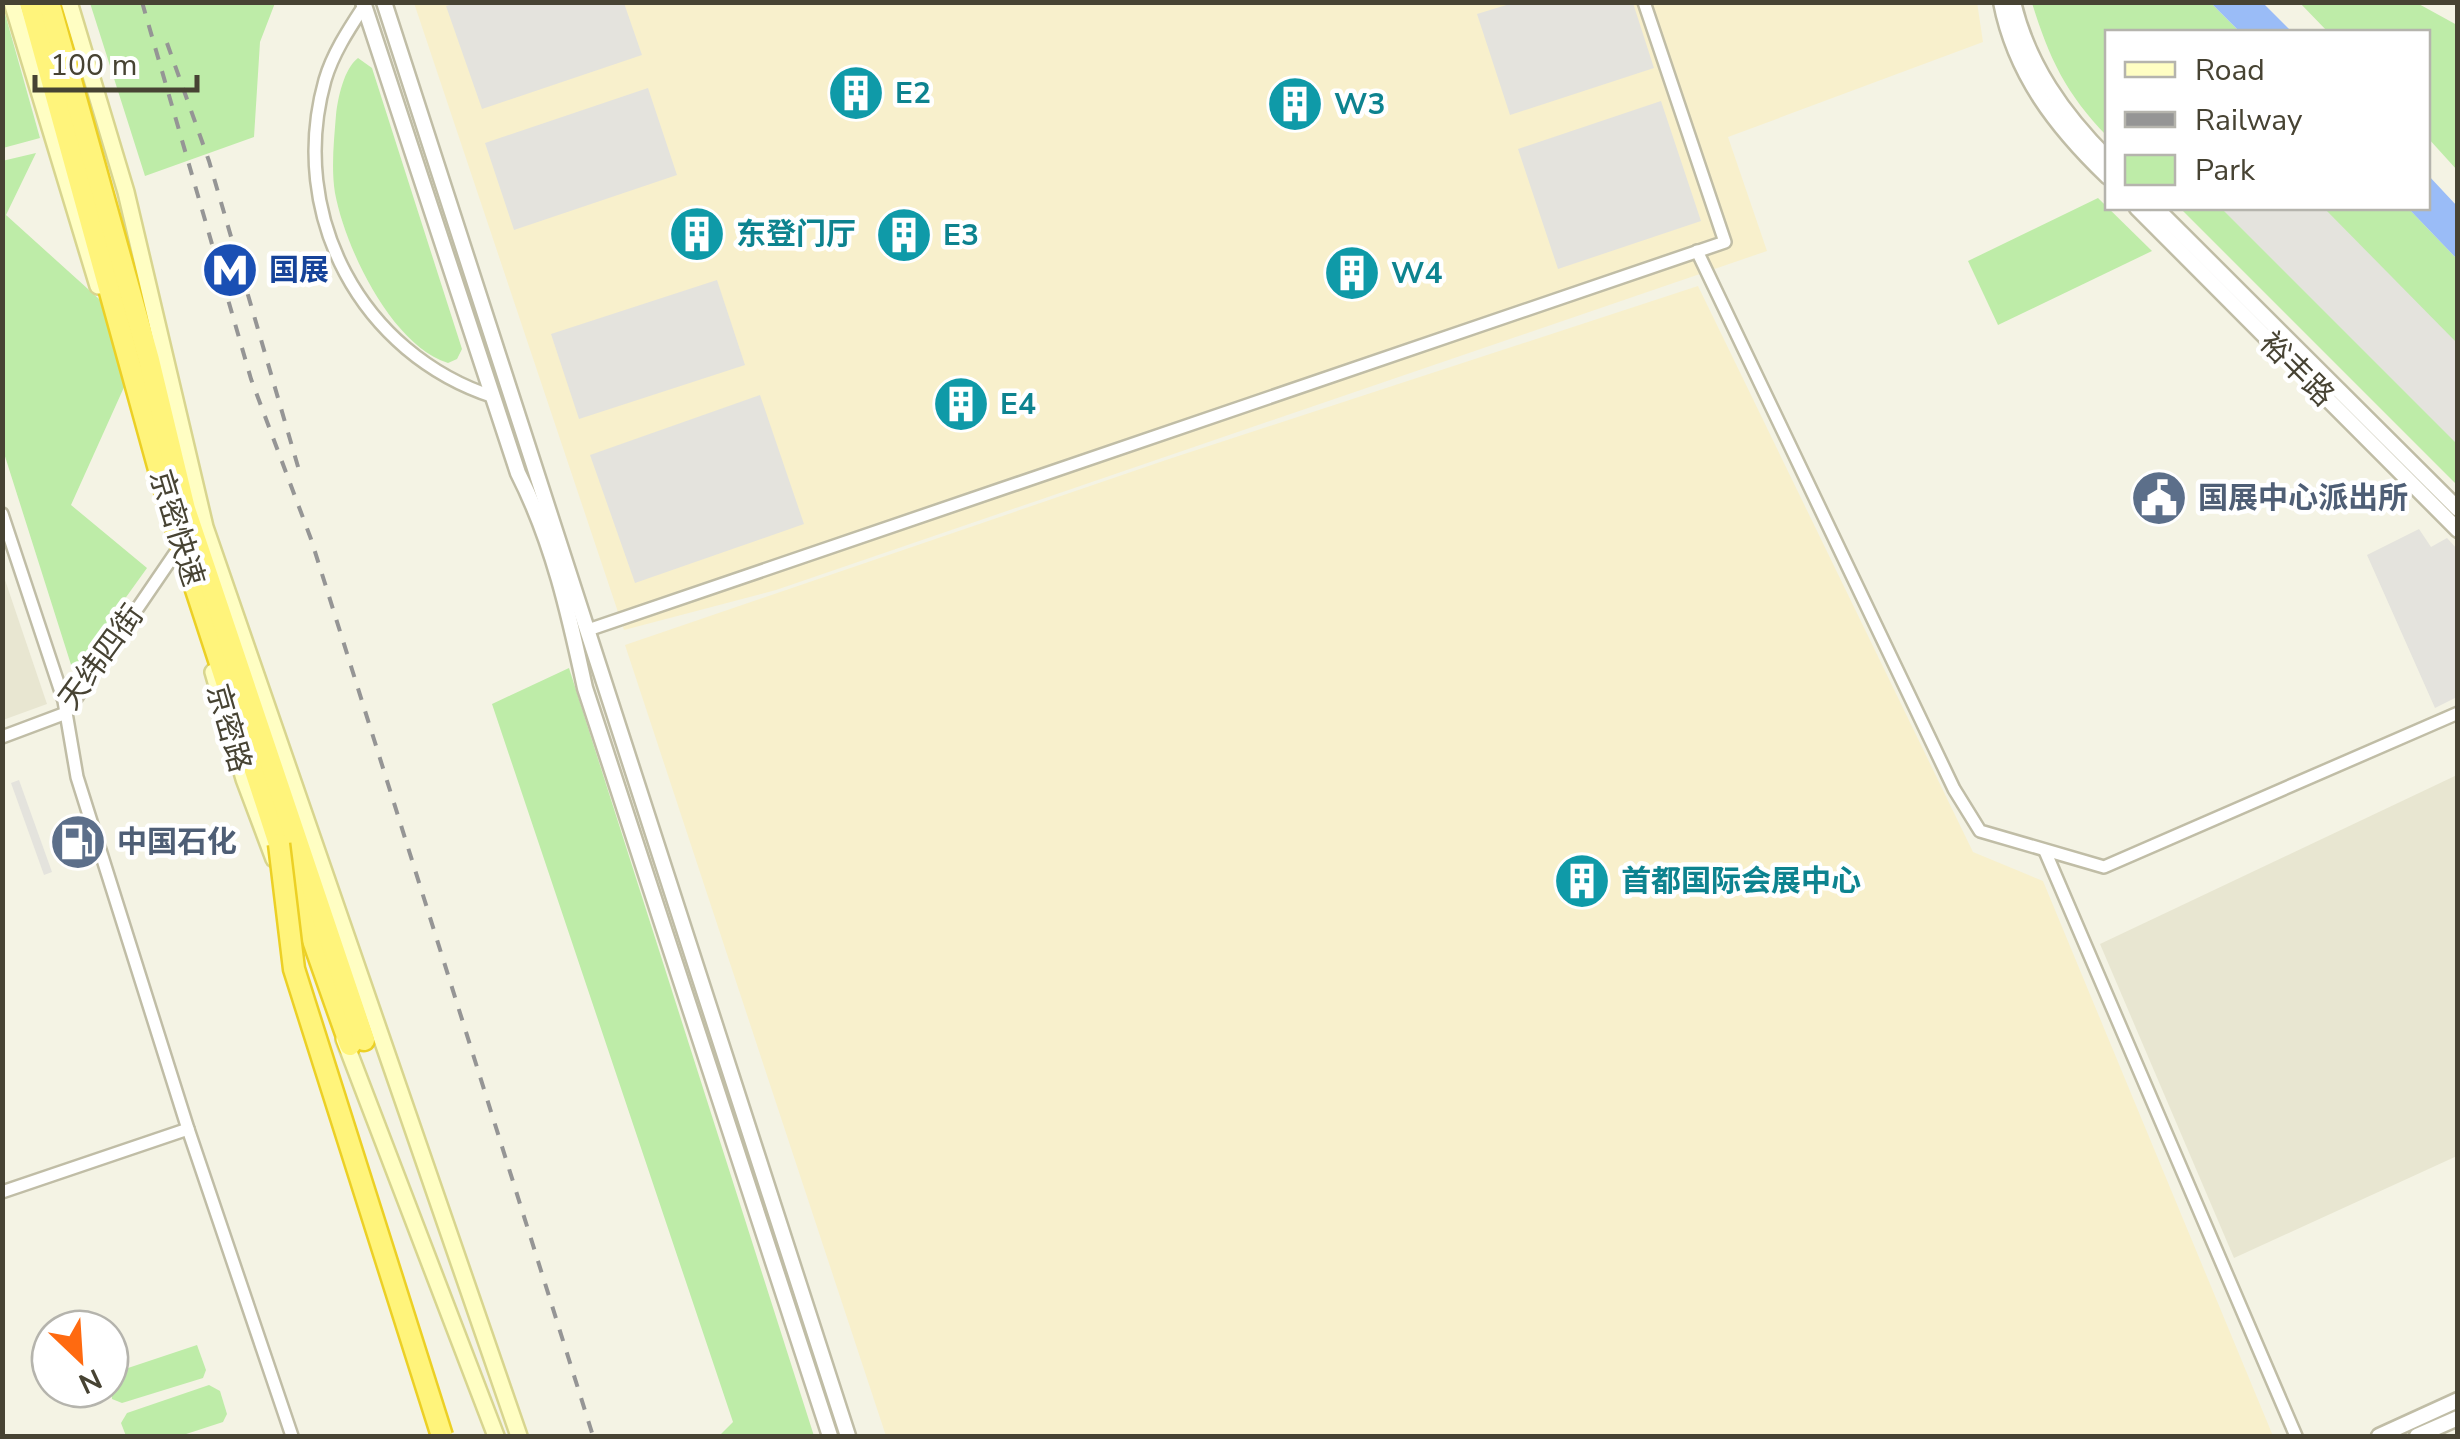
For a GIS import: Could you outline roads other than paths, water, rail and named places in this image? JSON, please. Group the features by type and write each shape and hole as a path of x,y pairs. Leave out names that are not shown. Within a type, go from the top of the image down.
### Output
{"highway":[{"name":"京密快速","path":"30,2 171,514 279,844 357,1042 185,509 149,360 49,2"},
{"path":"279,844 294,969 442,1436"}],"main road":[{"name":"京密路","path":"12,2 244,779 496,1436"},
{"name":"京密路","path":"69,2 126,192 205,527 519,1436"}],"street":[{"path":"384,2 848,1436"},
{"path":"588,630 1725,242 1644,2"},
{"path":"2000,2 2012,46 2034,90 2054,121 2105,175"},
{"path":"2014,2 2019,27 2046,84 2066,115 2105,156"},
{"path":"364,4 564,593 586,688 830,1436"},
{"path":"364,4 326,79 317,128 319,204 330,243 356,294 393,339 458,385 494,396"},
{"name":"裕丰路","path":"2140,210 2458,530"},
{"name":"裕丰路","path":"2158,210 2458,509"},
{"path":"1698,251 1954,789 1980,831 2104,866 2458,712"},
{"path":"2,514 66,714 77,776 188,1129 292,1436"},
{"name":"天纬四街","path":"2,736 66,714 178,549"},
{"path":"2045,852 2296,1436"},
{"path":"2,1192 188,1129"},
{"path":"2379,1436 2458,1400"},
{"path":"2417,1436 2458,1418"}],"water":[{"path":"2211,3 2263,3 2290,30 2238,30"},
{"path":"2430,177 2457,206 2457,259 2410,210 2430,210"}],"railway":[{"path":"142,2 251,379 311,539 593,1436"},
{"path":"167,43 209,161 301,477"}],"place":[{"name":"E2","path":"856,93"},
{"name":"W3","path":"1295,104"},
{"name":"东登门厅","path":"697,234"},
{"name":"E3","path":"904,235"},
{"name":"国展","path":"230,270"},
{"name":"W4","path":"1352,273"},
{"name":"E4","path":"961,404"},
{"name":"国展中心派出所","path":"2159,498"},
{"name":"中国石化","path":"78,842"},
{"name":"首都国际会展中心","path":"1582,881"}]}
